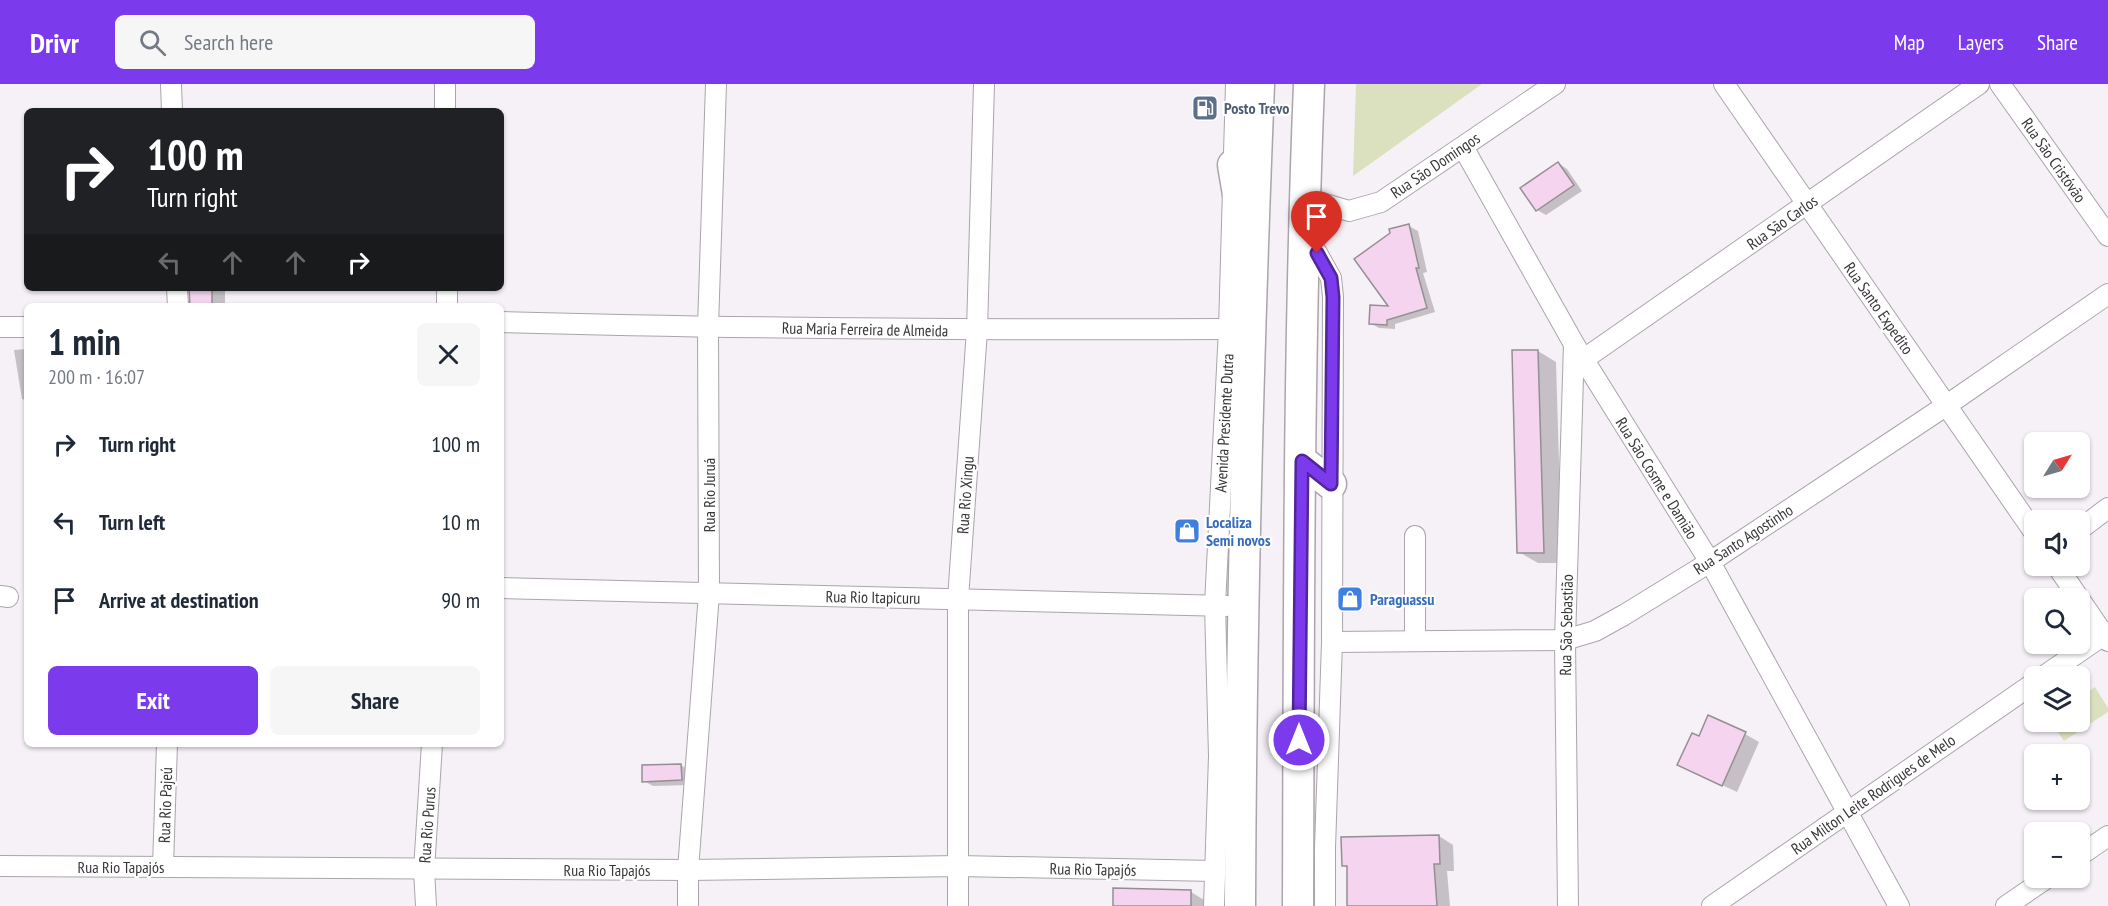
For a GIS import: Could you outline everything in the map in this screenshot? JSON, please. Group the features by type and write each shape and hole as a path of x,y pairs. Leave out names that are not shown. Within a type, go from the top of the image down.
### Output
{"highway":[{"name":"Avenida Presidente Dutra","path":"1240,906 1241,721 1251,277 1259,84"},
{"path":"1298,906 1304,237 1309,84"},
{"path":"1233,165 1251,277"},
{"path":"1302,461 1331,484"},
{"path":"1219,756 1241,721"}],"street":[{"path":"171,84 172,108"},
{"path":"445,84 445,108"},
{"name":"Rua Rio Juruá","path":"688,906 688,870 710,593 708,327 716,84"},
{"name":"Rua Rio Xingu","path":"958,906 957,599 977,330 984,84"},
{"name":"Avenida Presidente Dutra","path":"1214,906 1219,756 1215,605 1229,329 1236,84"},
{"name":"Rua São Domingos","path":"1305,198 1342,211 1365,208 1381,201 1555,84"},
{"name":"Rua Santo Expedito","path":"1724,84 2024,517"},
{"name":"Rua São Carlos","path":"1579,352 1807,205 1979,84"},
{"name":"Rua São Cristóvão","path":"2000,84 2108,236"},
{"name":"Rua São Cosme e Damião","path":"1463,147 1579,352 1710,562 1899,906"},
{"path":"1304,237 1317,253 1331,278 1333,297 1332,642 1325,906"},
{"name":"Rua Santo Agostinho","path":"1332,642 1565,640 1595,631 1710,562 1947,405 2108,294"},
{"name":"Rua Maria Ferreira de Almeida","path":"504,322 977,330 1229,329"},
{"path":"0,327 24,327"},
{"name":"Rua São Sebastião","path":"1568,906 1565,640 1579,352"},
{"path":"2090,521 2108,507"},
{"path":"1415,536 1415,641"},
{"path":"2060,666 2107,636 2064,576"},
{"name":"Rua Rio Itapicuru","path":"504,588 1244,607"},
{"name":"Rua Milton Leite Rodrigues de Melo","path":"1712,906 2024,690"},
{"name":"Rua Rio Pajeú","path":"163,867 166,747"},
{"name":"Rua Rio Purus","path":"426,906 424,870 432,747"},
{"path":"2090,848 2108,836"},
{"name":"Rua Rio Tapajós","path":"0,866 424,870 959,867 1215,871"},
{"path":"2006,906 2033,888"}],"green space":[{"path":"1356,84 1482,84 1353,176"},
{"path":"2095,687 2108,708 2108,712 2090,724 2090,690"},
{"path":"2058,732 2078,732 2064,741"}],"building":[{"path":"1558,162 1574,185 1536,211 1520,188"},
{"path":"1409,224 1419,268 1416,268 1427,308 1387,320 1387,325 1369,324 1370,305 1388,306 1354,259 1390,233 1389,229"},
{"path":"189,291 212,291 212,303 190,303"},
{"path":"1512,350 1538,350 1544,553 1517,553"},
{"path":"1708,715 1746,732 1722,786 1677,765 1692,733 1699,736"},
{"path":"681,764 682,780 642,782 642,765"},
{"path":"1439,835 1440,864 1434,864 1437,906 1347,906 1347,866 1342,866 1341,837"},
{"path":"1113,888 1191,890 1191,906 1113,906"}],"place":[{"name":"Posto Trevo","path":"1205,108"},
{"name":"Localiza Semi novos","path":"1187,531"},
{"name":"Paraguassu","path":"1350,599"}],"route":[{"path":"1299,740 1302,461 1331,484 1333,297 1331,278 1317,253"}]}
